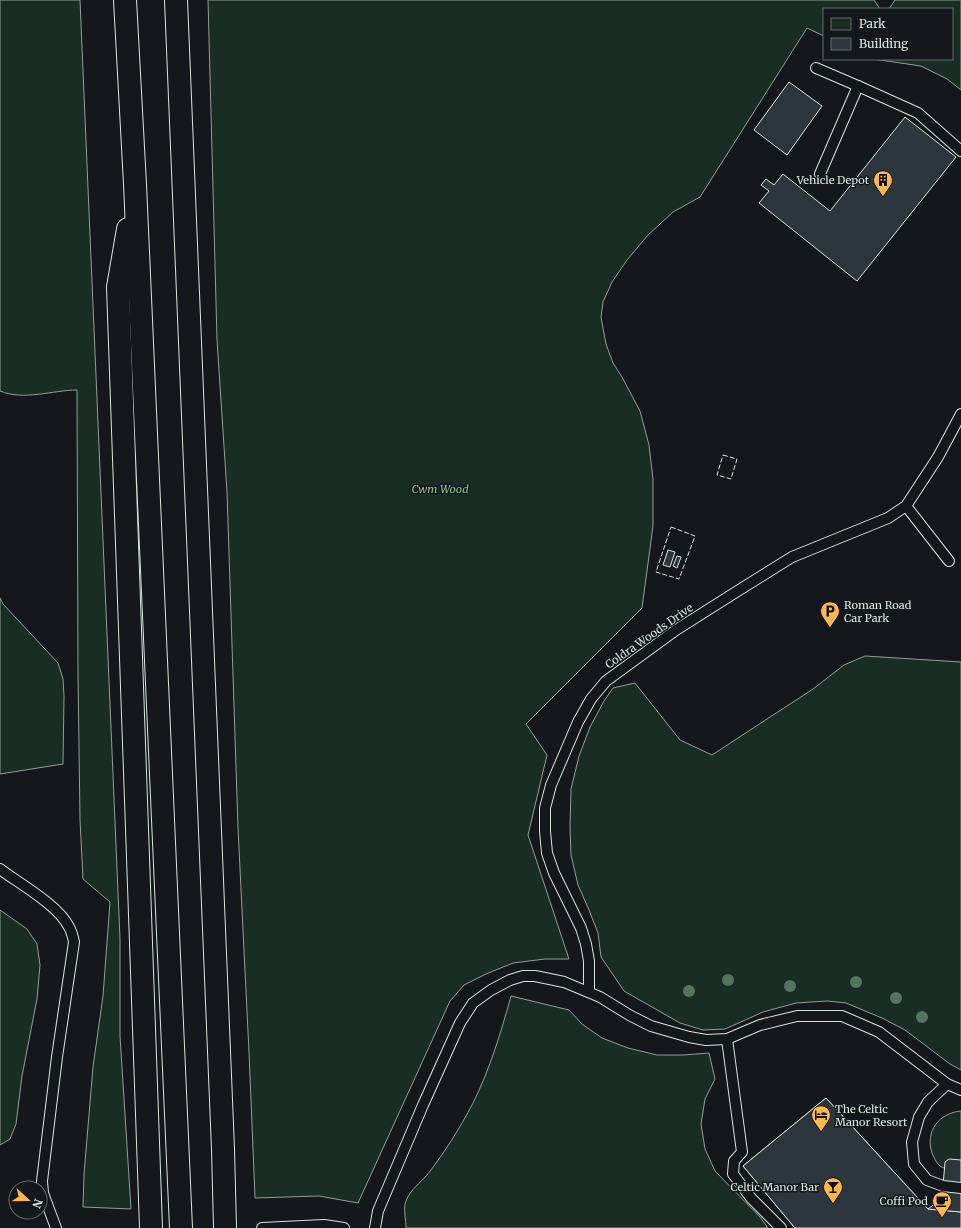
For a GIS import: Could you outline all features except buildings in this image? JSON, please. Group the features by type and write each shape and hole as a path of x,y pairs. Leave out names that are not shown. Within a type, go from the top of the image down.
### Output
{"highway":[{"path":"125,0 135,184 181,1228"},
{"path":"176,0 225,1228"},
{"path":"135,184 118,287 151,1228"},
{"path":"223,1149 234,1228"}],"lane":[{"path":"816,68 918,113 961,152"},
{"path":"820,174 858,86"},
{"name":"Coldra Woods Drive","path":"589,992 586,944 581,928 554,873 547,853 545,808 551,785 578,722 590,699 606,681 676,630 792,557 888,518 906,506 938,457 961,414"},
{"path":"906,506 949,561"},
{"path":"0,869 36,895 61,916 70,928 74,942 57,1058 42,1181 43,1193 56,1228"},
{"path":"375,1228 378,1211 460,1023 473,1003 491,990 510,980 523,976 550,978 578,986 651,1026 689,1038 727,1040 760,1025 797,1016 842,1016 879,1032 947,1084 961,1090"},
{"path":"727,1040 742,1152 734,1161 733,1174 751,1198 781,1228"},
{"path":"947,1084 928,1102 919,1117 912,1142 914,1164 927,1180 943,1186 961,1188"},
{"path":"262,1228 324,1225 344,1228"}],"green space":[{"path":"0,0 80,0 120,939 120,1036 131,1209 83,1207 84,1174 93,1067 103,996 110,902 83,879 80,820 78,674 77,390 29,395 9,394 0,391"},
{"name":"Cwm Wood","path":"208,0 874,0 879,8 823,8 823,36 807,28 700,197 673,212 648,235 627,260 612,282 603,302 601,317 606,344 613,363 640,411 649,445 653,479 653,526 642,608 526,724 547,755 528,835 569,959 545,959 513,963 464,985 450,1001 358,1203 319,1196 255,1198 238,828 227,492 217,340"},
{"path":"895,0 961,0 961,90 947,79 921,66 880,60 953,60 953,8 890,8"},
{"path":"0,598 3,604 58,663 63,679 64,696 63,764 0,774"},
{"path":"865,656 961,662 961,1070 950,1064 905,1030 882,1018 846,1003 827,1001 796,1003 763,1012 725,1029 703,1030 680,1023 624,991 601,957 598,933 578,885 571,855 571,789 579,756 590,727 613,688 635,683 680,740 712,755 813,689 844,665"},
{"path":"0,910 27,929 37,944 40,965 37,999 22,1076 16,1124 10,1139 0,1145"},
{"path":"511,996 569,1010 582,1024 602,1038 628,1048 657,1055 709,1053 715,1079 705,1099 701,1124 705,1149 715,1171 760,1217 768,1228 406,1228 406,1201 413,1190 440,1158 473,1103 490,1064"},
{"path":"961,1111 961,1172 942,1167 936,1162 930,1145 930,1137 940,1119 953,1112"}],"fence":[{"path":"723,455 737,459 731,479 717,475 723,455"},
{"path":"671,527 695,536 679,579 656,572 671,527"}],"place":[{"name":"Vehicle Depot","path":"883,197"},
{"name":"Roman Road Car Park","path":"830,628"},
{"name":"The Celtic Manor Resort","path":"821,1132"},
{"name":"Celtic Manor Bar","path":"833,1204"},
{"name":"Coffi Pod","path":"942,1218"}]}
